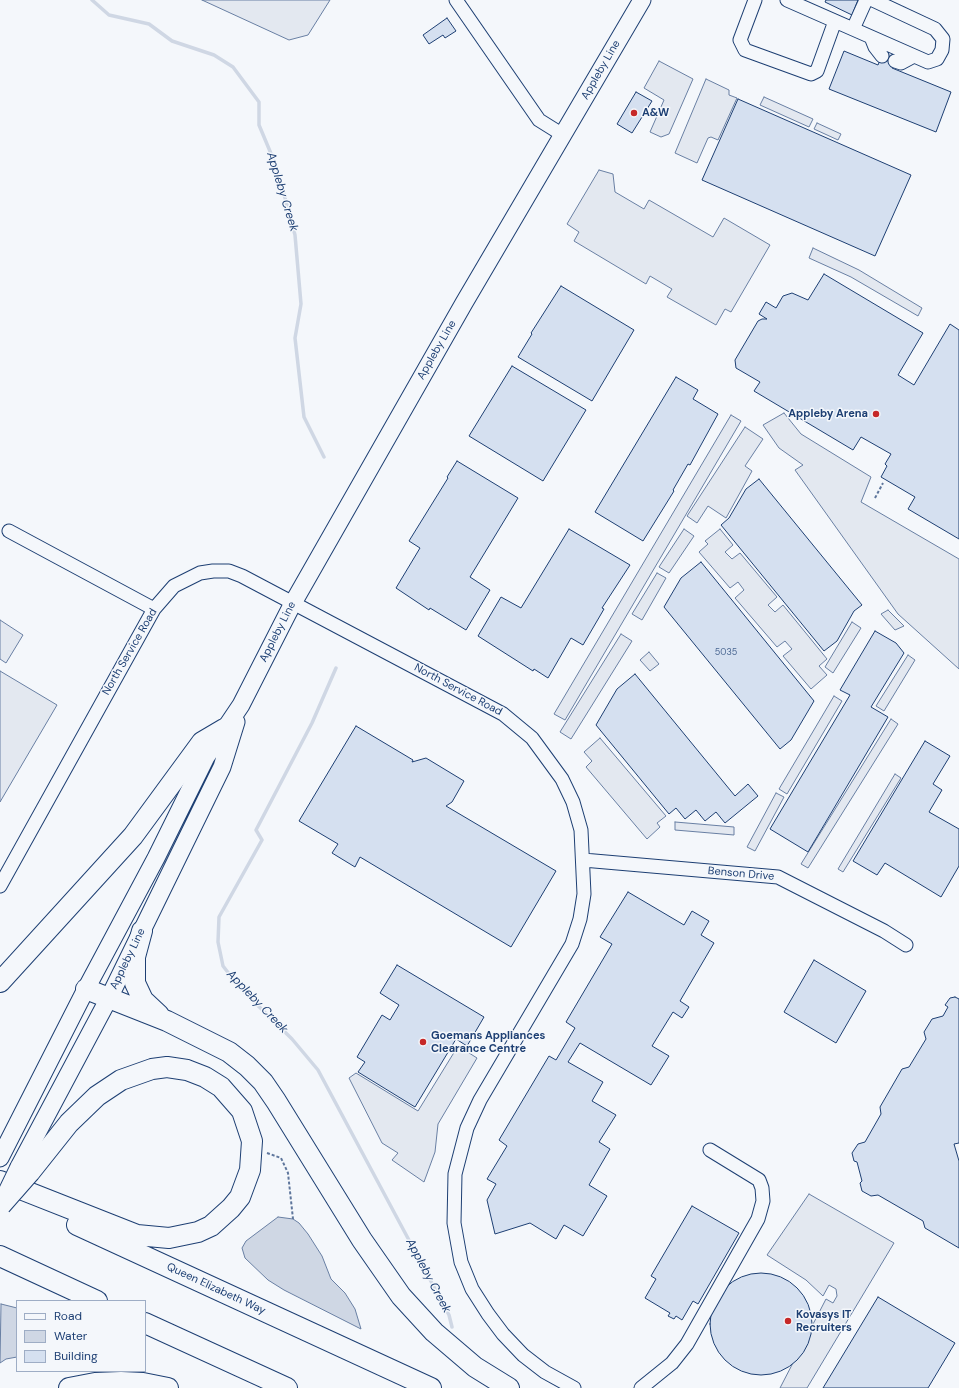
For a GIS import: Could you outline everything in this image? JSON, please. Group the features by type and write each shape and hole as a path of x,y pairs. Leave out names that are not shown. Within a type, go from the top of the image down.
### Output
{"highway":[{"path":"0,982 133,836 202,742 224,730"},
{"path":"142,931 135,957 135,983 149,1007 167,1021"},
{"path":"86,989 167,1021 230,1052 247,1066 263,1082 362,1240 401,1296 434,1332 475,1367 509,1388"},
{"path":"0,1181 137,1235 170,1238 198,1232 211,1226 231,1208 240,1197 246,1183 250,1170 252,1140 242,1111 221,1087 205,1077 188,1070 166,1067 152,1069 135,1074 114,1084 97,1096 24,1169 0,1200"},
{"name":"Queen Elizabeth Way","path":"0,1200 431,1388"},
{"path":"0,1256 96,1300"},
{"path":"0,1272 53,1292 85,1300"},
{"path":"146,1323 287,1388"},
{"path":"69,1388 95,1383 121,1382 143,1383 168,1388"}],"main road":[{"name":"Appleby Line","path":"0,1158 86,989 156,858 206,758 241,705 293,603 464,303 642,0"},
{"name":"Appleby Line","path":"24,1169 222,767 241,705"}],"street":[{"path":"456,0 539,120 563,135"},
{"path":"755,0 740,40 744,50 811,74 817,71 835,21"},
{"path":"787,0 812,5 835,21 928,62 937,59 942,50 943,39 936,29 873,0"},
{"path":"853,29 866,0"},
{"path":"871,37 875,47 882,56"},
{"path":"895,61 901,63 914,56"},
{"path":"9,531 154,609"},
{"name":"North Service Road","path":"0,886 154,609 174,586 200,573 229,571 242,576 503,714 532,738 562,779 573,802 581,830 584,894 580,919 572,944 480,1100 467,1128 455,1174 453,1197 454,1224 461,1262 472,1289 503,1334 523,1355 545,1372 574,1388"},
{"name":"Benson Drive","path":"583,860 778,877 884,931 906,945"},
{"path":"641,1388 672,1363 687,1344 758,1219 762,1201 762,1188 759,1180 710,1150"}],"path":[{"path":"875,498 883,482"},
{"path":"252,1150 276,1155 284,1162 290,1183 292,1219"}],"shaded area":[{"path":"202,0 330,0 308,35 289,40"},
{"path":"659,61 693,79 669,134 661,137 650,132 664,100 644,88"},
{"path":"706,79 729,90 729,95 737,98 718,140 711,137 708,138 697,163 675,153"},
{"path":"764,97 813,119 809,127 760,105"},
{"path":"817,123 841,134 838,140 814,129"},
{"path":"599,170 613,174 615,192 644,209 649,200 713,237 724,218 770,245 731,312 725,309 716,325 667,297 672,289 650,276 646,284 574,241 579,232 567,224"},
{"path":"813,248 859,270 922,308 918,316 851,277 809,258"},
{"path":"784,413 801,434 871,477 861,502 959,559 959,669 898,614 795,470 803,465 779,448 763,425"},
{"path":"731,415 741,421 565,720 554,714"},
{"path":"745,427 763,439 745,466 752,471 726,518 708,506 697,523 687,516"},
{"path":"684,529 694,536 669,573 659,567"},
{"path":"720,529 733,545 725,552 732,559 740,553 777,597 768,605 775,612 783,605 827,659 819,666 827,675 811,689 783,656 792,649 785,641 777,647 735,598 744,590 738,582 730,588 699,552 708,544 705,541"},
{"path":"657,573 666,578 642,620 632,614"},
{"path":"888,610 904,626 895,630 881,614"},
{"path":"0,620 23,635 6,663 0,659"},
{"path":"852,622 861,628 833,673 825,667"},
{"path":"621,634 632,641 571,739 560,732"},
{"path":"649,652 659,664 650,671 640,660"},
{"path":"908,655 915,660 884,711 876,706"},
{"path":"0,671 57,705 0,802"},
{"path":"834,696 842,701 787,794 779,789"},
{"path":"891,719 898,724 808,868 801,864"},
{"path":"600,738 666,816 657,823 660,827 647,839 586,767 592,761 584,752"},
{"path":"895,774 901,778 843,872 838,869"},
{"path":"776,793 784,797 755,851 747,847"},
{"path":"675,822 734,827 734,835 675,830"},
{"path":"458,1046 477,1058 438,1124 435,1152 424,1182 392,1160 398,1153 382,1143 349,1078 356,1073 418,1111"},
{"path":"809,1194 894,1243 807,1388 780,1388 826,1299 833,1303 837,1296 836,1289 829,1285 823,1296 806,1280 767,1255"}],"water":[{"path":"278,1217 293,1219 299,1223 308,1234 322,1256 331,1279 345,1293 355,1309 361,1329 284,1290 268,1280 245,1258 242,1248 246,1241"},
{"path":"1,1304 16,1308 16,1357 6,1359 0,1363"}],"building":[{"path":"826,0 858,0 852,15 825,2"},
{"path":"447,18 456,31 445,38 443,35 429,44 423,35"},
{"path":"885,49 898,54 892,68 951,92 936,132 829,89 844,51 878,65"},
{"name":"A&W","path":"636,92 652,101 632,133 617,124"},
{"path":"738,99 911,175 875,256 702,180"},
{"name":"Appleby Arena","path":"824,274 923,333 898,375 914,385 950,324 959,330 959,539 908,509 915,497 881,477 887,466 885,464 891,454 861,437 853,450 754,391 760,382 736,368 735,360 758,321 767,319 759,314 766,302 776,308 783,296 792,293 808,300"},
{"path":"561,286 634,330 592,401 518,357 532,334 531,333"},
{"path":"512,366 586,410 543,481 469,436"},
{"path":"676,377 698,390 693,399 718,414 690,465 688,464 673,490 674,491 643,541 595,512"},
{"path":"457,461 518,498 470,577 490,590 466,630 430,608 429,610 396,588 420,548 409,541"},
{"path":"759,479 862,605 854,611 837,641 824,651 721,525 729,518 746,489"},
{"path":"569,529 630,565 602,608 604,609 583,645 571,638 548,678 534,669 533,671 478,636 501,597 521,608"},
{"path":"701,562 814,701 791,740 780,749 664,607 681,578"},
{"path":"875,631 896,643 904,653 871,707 888,717 808,852 770,829 850,695 840,690"},
{"path":"635,674 735,796 748,784 758,796 725,823 716,812 705,821 696,810 685,819 676,808 669,814 596,725 617,689"},
{"path":"356,726 413,760 412,762 426,758 464,781 452,802 446,806 556,871 511,947 360,857 355,867 332,853 338,844 299,821"},
{"path":"925,741 950,756 933,784 942,790 929,812 959,829 959,866 941,897 885,863 877,875 853,861"},
{"path":"628,892 684,925 692,911 709,921 701,935 714,943 680,1001 689,1007 682,1018 673,1012 652,1046 669,1056 651,1085 580,1043 568,1062 603,1082 592,1101 616,1115 599,1142 610,1149 589,1185 607,1196 583,1236 564,1225 556,1239 530,1223 495,1234 487,1200 496,1184 487,1179 507,1146 499,1140 549,1056 556,1060 575,1028 566,1022 612,944 600,937"},
{"path":"814,960 866,991 836,1043 784,1012"},
{"path":"397,965 484,1017 467,1046 456,1039 415,1107 358,1072 365,1062 357,1057 382,1015 390,1020 399,1005 380,993"},
{"path":"955,997 959,999 959,1143 954,1144 959,1161 959,1248 925,1228 923,1221 878,1195 871,1196 862,1191 860,1183 862,1181 857,1162 854,1161 852,1153 858,1144 865,1142 881,1114 880,1107 902,1069 909,1067 926,1039 924,1032 932,1019 943,1016 948,1007 945,1005 950,998"},
{"path":"692,1206 739,1233 698,1304 693,1301 682,1320 676,1316 674,1319 668,1316 670,1313 645,1298 656,1279 651,1276"},
{"path":"761,1273 781,1277 797,1288 808,1304 812,1324 808,1344 797,1360 781,1371 761,1375 741,1371 725,1360 714,1344 710,1324 714,1304 725,1288 741,1277"},
{"path":"878,1297 955,1343 928,1388 823,1388"}],"waterway":[{"name":"Appleby Creek","path":"92,0 109,15 149,24 172,41 214,55 233,67 259,102 259,125 277,168 295,235 301,304 295,338 304,417 324,457"},
{"name":"Appleby Creek","path":"336,668 312,723 256,830 262,840 219,917 218,942 223,966 240,988 292,1039 318,1070 449,1315 452,1327"}],"place":[{"name":"A&W","path":"634,113"},
{"name":"Appleby Arena","path":"876,414"},
{"name":"Goemans Appliances Clearance Centre","path":"423,1042"},
{"name":"Kovasys IT Recruiters","path":"788,1321"}]}
